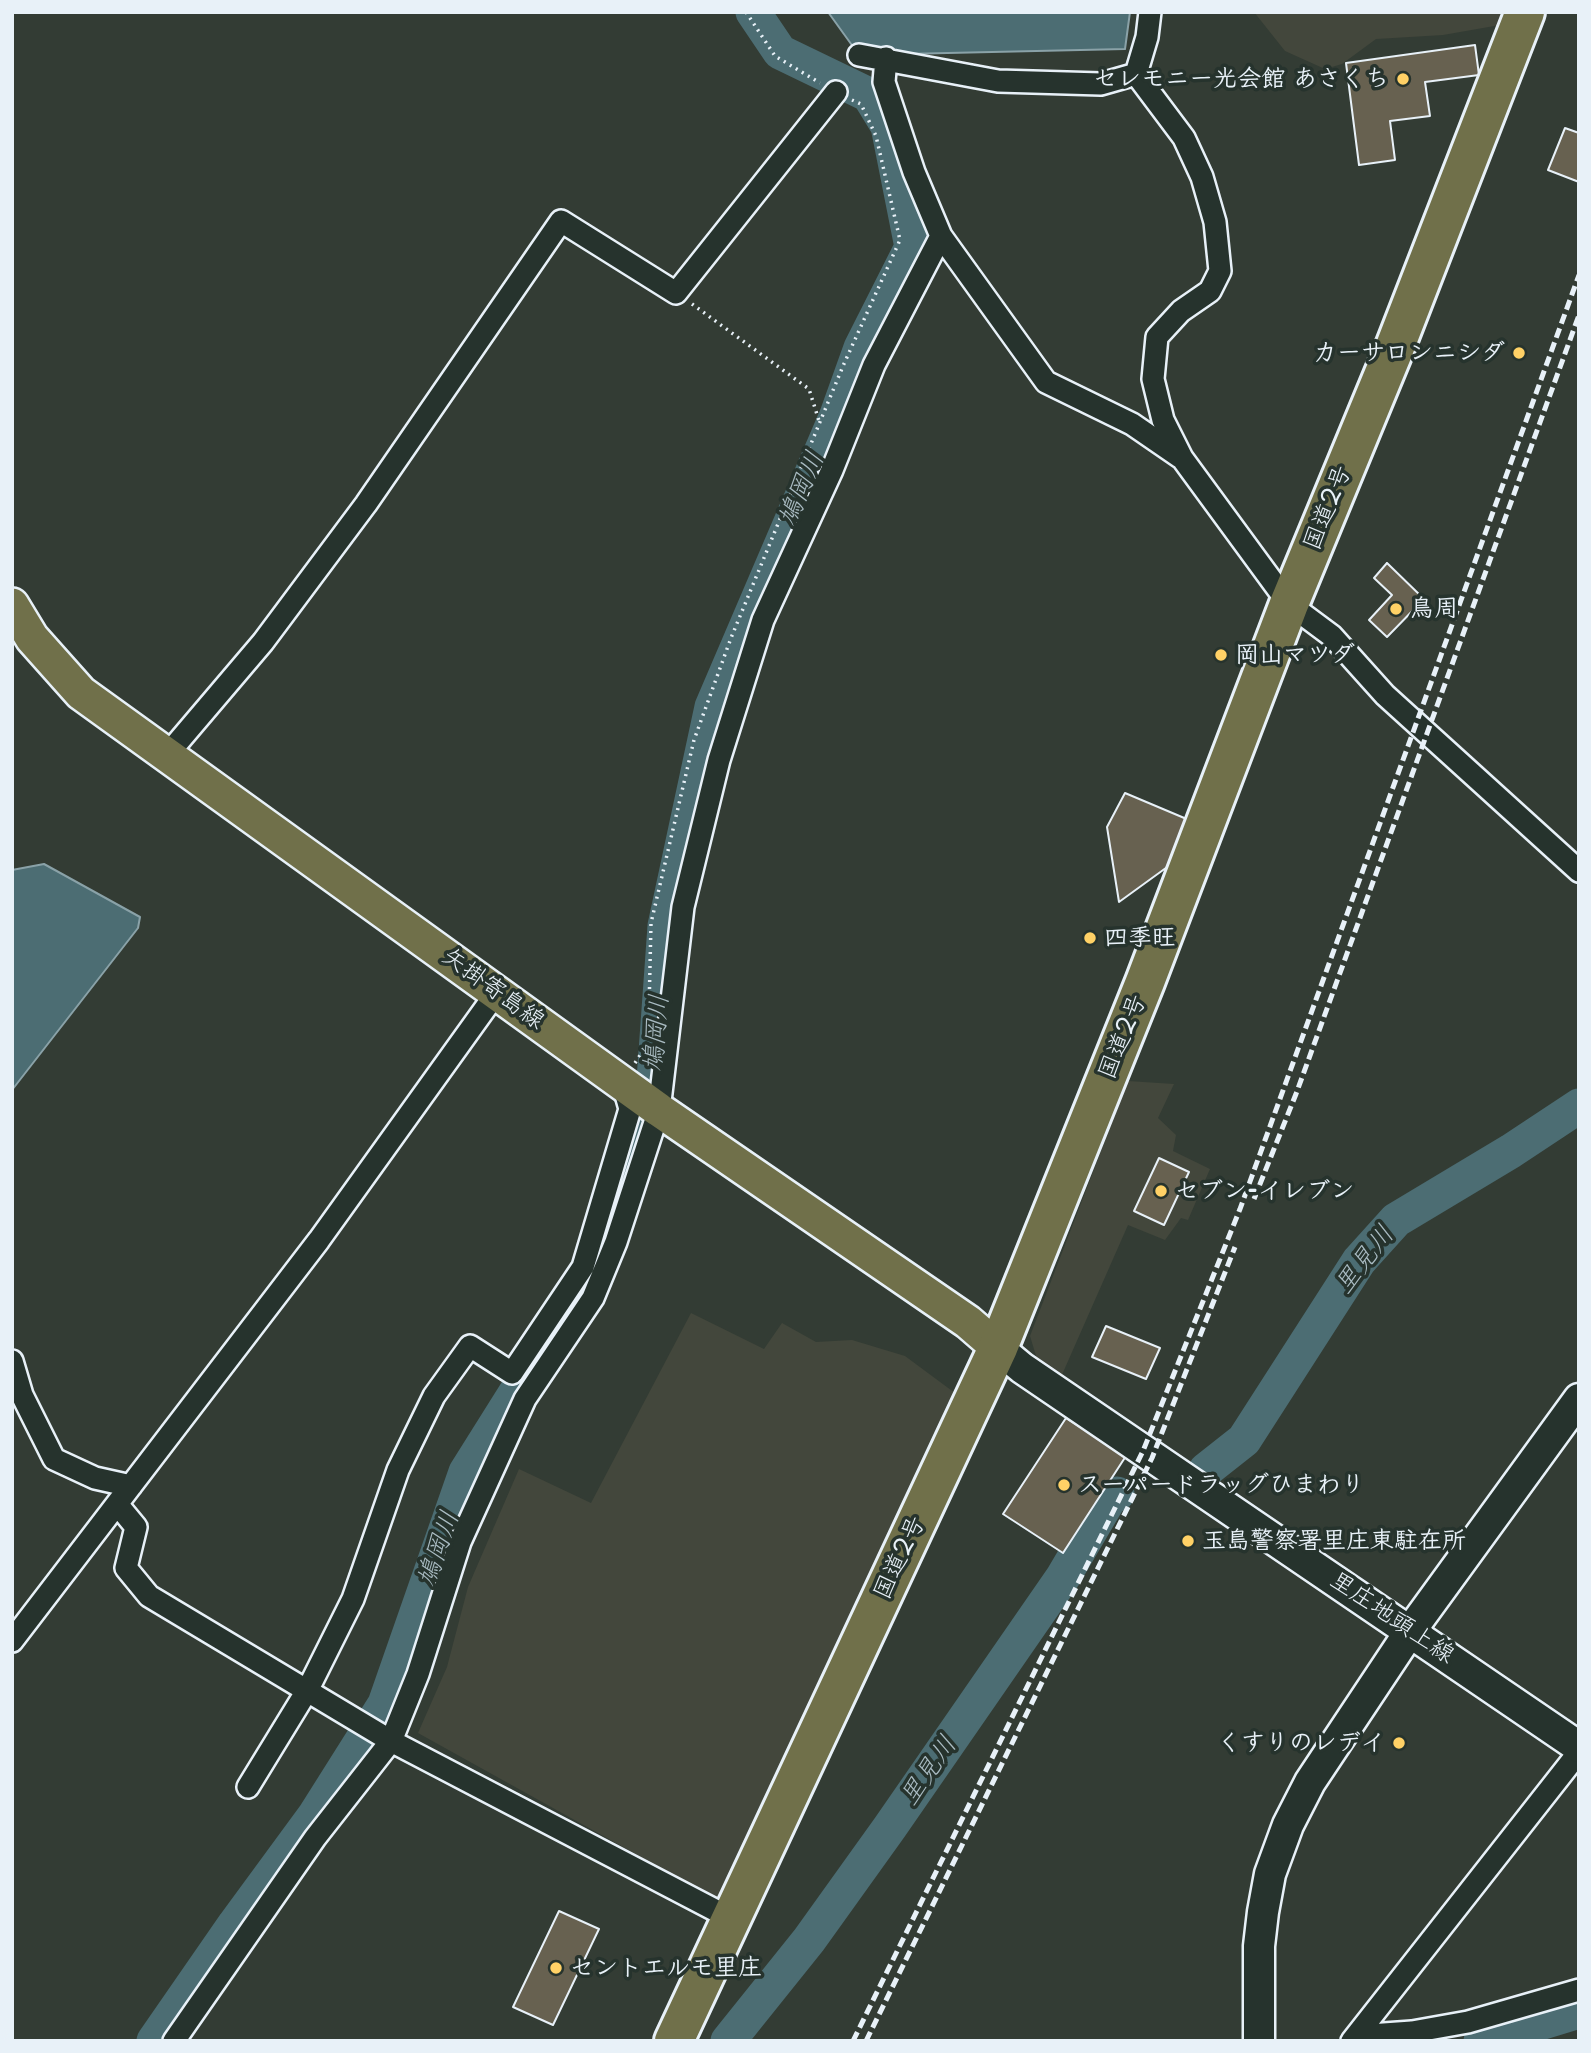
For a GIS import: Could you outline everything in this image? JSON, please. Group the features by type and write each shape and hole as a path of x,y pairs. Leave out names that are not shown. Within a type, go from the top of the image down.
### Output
{"highway":[{"name":"国道2号","path":"674,2041 998,1348 1145,982 1289,604 1393,352 1525,12"}],"main road":[{"name":"矢掛寄島線","path":"12,605 32,638 81,693 660,1110 968,1322 998,1348"}],"street":[{"path":"1136,74 1147,37 1150,12"},
{"path":"859,55 998,81 1101,84 1136,74"},
{"path":"886,58 884,82 914,172 941,236 1046,382 1132,424 1182,458"},
{"path":"1136,74 1184,138 1202,177 1215,222 1220,271 1210,291 1181,312 1157,337 1153,379 1163,420 1182,458 1289,604 1332,636 1385,695 1579,871"},
{"path":"167,755 262,642 366,504 561,221 676,293 836,92"},
{"path":"174,2041 315,1838 391,1741 418,1674 460,1542 525,1399 593,1298 616,1242 660,1110 683,907 719,761 759,633 874,365 941,236"},
{"path":"12,1641 320,1240 497,992"},
{"path":"248,1787 308,1689 353,1599 398,1470 434,1396 470,1346 512,1373 583,1266 630,1109 627,1085"},
{"name":"里庄地頭上線","path":"998,1348 1022,1368 1152,1458 1411,1630 1579,1750"},
{"path":"13,1365 22,1395 54,1459 95,1478 131,1486"},
{"path":"1259,2041 1259,1946 1270,1874 1288,1825 1310,1782 1411,1630 1579,1399"},
{"path":"117,1504 136,1527 126,1568 149,1596 391,1741 732,1919"},
{"path":"1354,2038 1579,1750"},
{"path":"1354,2038 1412,2032 1468,2022 1579,1990"}],"path":[{"path":"648,1016 651,923 694,740 731,638 821,426 843,366 900,240 876,136 861,104 775,56 746,12"},
{"path":"676,293 809,389 821,426"},
{"path":"627,1085 648,1043"}],"shaded area":[{"path":"1254,12 1505,12 1500,25 1443,35 1376,39 1342,64 1325,69 1285,51"},
{"path":"1128,1081 1174,1084 1158,1118 1176,1135 1173,1151 1210,1169 1188,1220 1181,1218 1165,1240 1128,1225 1061,1377 1037,1359 1030,1336"},
{"path":"691,1313 764,1349 782,1323 816,1342 852,1340 905,1356 963,1399 724,1903 418,1733 447,1667 468,1587 519,1469 591,1503"}],"water":[{"path":"828,12 1130,12 1125,49 859,55"},
{"path":"44,864 140,917 138,928 12,1090 12,870"}],"building":[{"path":"1475,45 1479,75 1425,82 1430,116 1390,121 1395,160 1359,165 1346,63"},
{"path":"1565,128 1579,133 1579,182 1548,170"},
{"name":"鳥周","path":"1387,563 1424,599 1387,637 1369,620 1392,595 1374,578"},
{"path":"1125,793 1189,820 1170,865 1119,902 1107,827"},
{"name":"セブン-イレブン","path":"1159,1158 1189,1172 1164,1225 1134,1211"},
{"path":"1106,1326 1160,1348 1146,1379 1092,1357"},
{"name":"スーパードラッグひまわり","path":"1066,1418 1126,1456 1063,1553 1003,1514"},
{"name":"セントエルモ里庄","path":"559,1911 599,1929 553,2025 513,2007"}],"waterway":[{"name":"鳩岡川","path":"154,2041 315,1815 385,1704 466,1472 589,1276 654,1080 665,926 712,707 837,415 861,348 912,247 888,126 869,95 780,52 753,12"},
{"name":"里見川","path":"1206,1470 1244,1440 1359,1261 1396,1220 1511,1151 1579,1106"},
{"name":"里見川","path":"728,2041 809,1940 890,1827 1063,1577 1109,1499 1117,1494"},
{"name":"里見川","path":"1481,2041 1579,2011"}],"railway":[{"path":"853,2041 1143,1451 1240,1209 1579,275"},
{"path":"1254,1199 1296,1094 1579,315"},
{"path":"866,2041 1152,1458 1235,1247"}],"place":[{"name":"セレモニー光会館 あさくち","path":"1403,79"},
{"name":"カーサロンニシダ","path":"1519,353"},
{"name":"鳥周","path":"1396,609"},
{"name":"岡山マツダ","path":"1221,655"},
{"name":"四季旺","path":"1090,938"},
{"name":"セブン-イレブン","path":"1161,1191"},
{"name":"スーパードラッグひまわり","path":"1064,1485"},
{"name":"玉島警察署里庄東駐在所","path":"1188,1541"},
{"name":"くすりのレデイ","path":"1399,1743"},
{"name":"セントエルモ里庄","path":"556,1968"}]}
